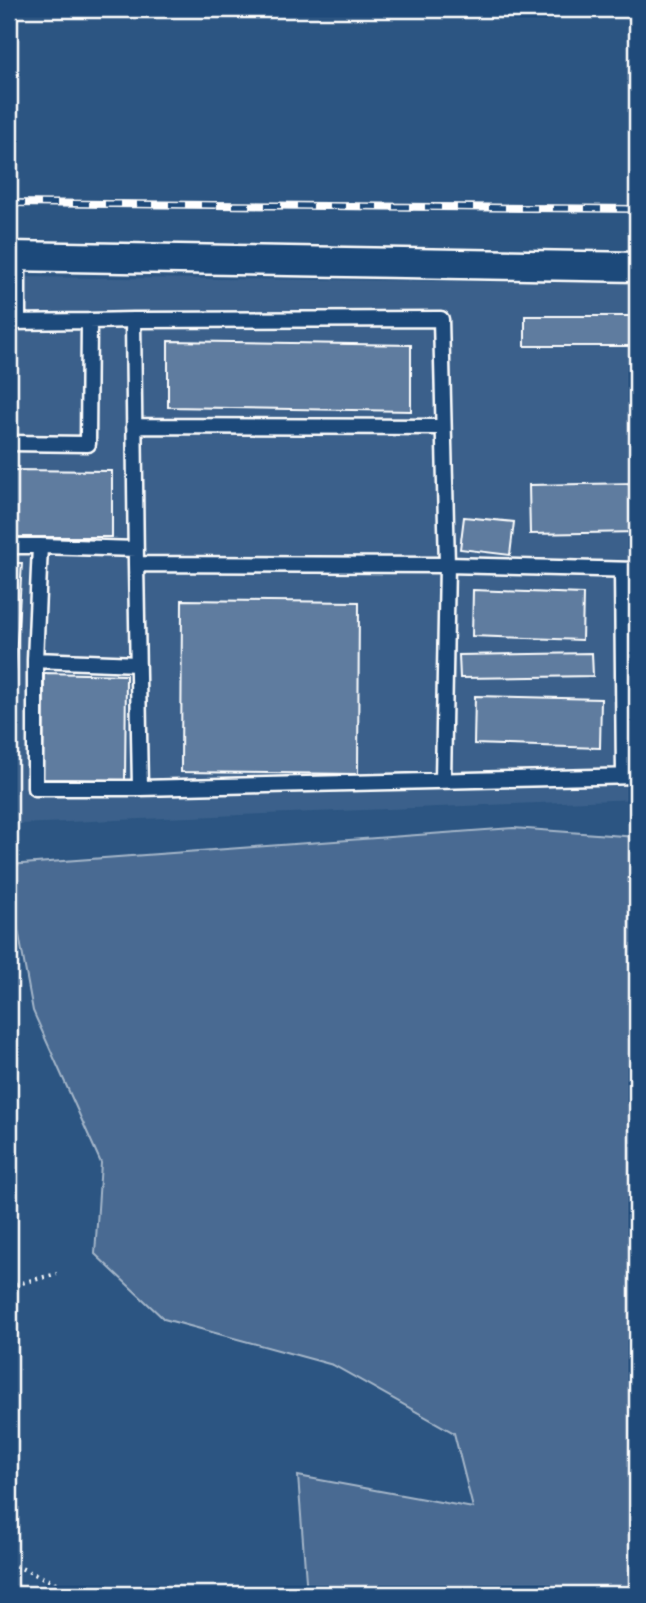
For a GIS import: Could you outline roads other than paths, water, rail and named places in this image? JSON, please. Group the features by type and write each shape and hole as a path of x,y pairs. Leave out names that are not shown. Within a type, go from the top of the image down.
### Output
{"street":[{"path":"13,256 637,267"}],"lane":[{"path":"13,256 13,322 441,319 447,565 443,780"},
{"path":"133,320 140,788"},
{"path":"9,443 88,444 89,321"},
{"path":"134,426 442,427"},
{"path":"9,546 40,546 136,557 637,570"},
{"path":"40,546 35,660 35,788 140,788 630,776 622,570"},
{"path":"35,660 138,664"}],"railway":[{"path":"9,203 637,209"}]}
